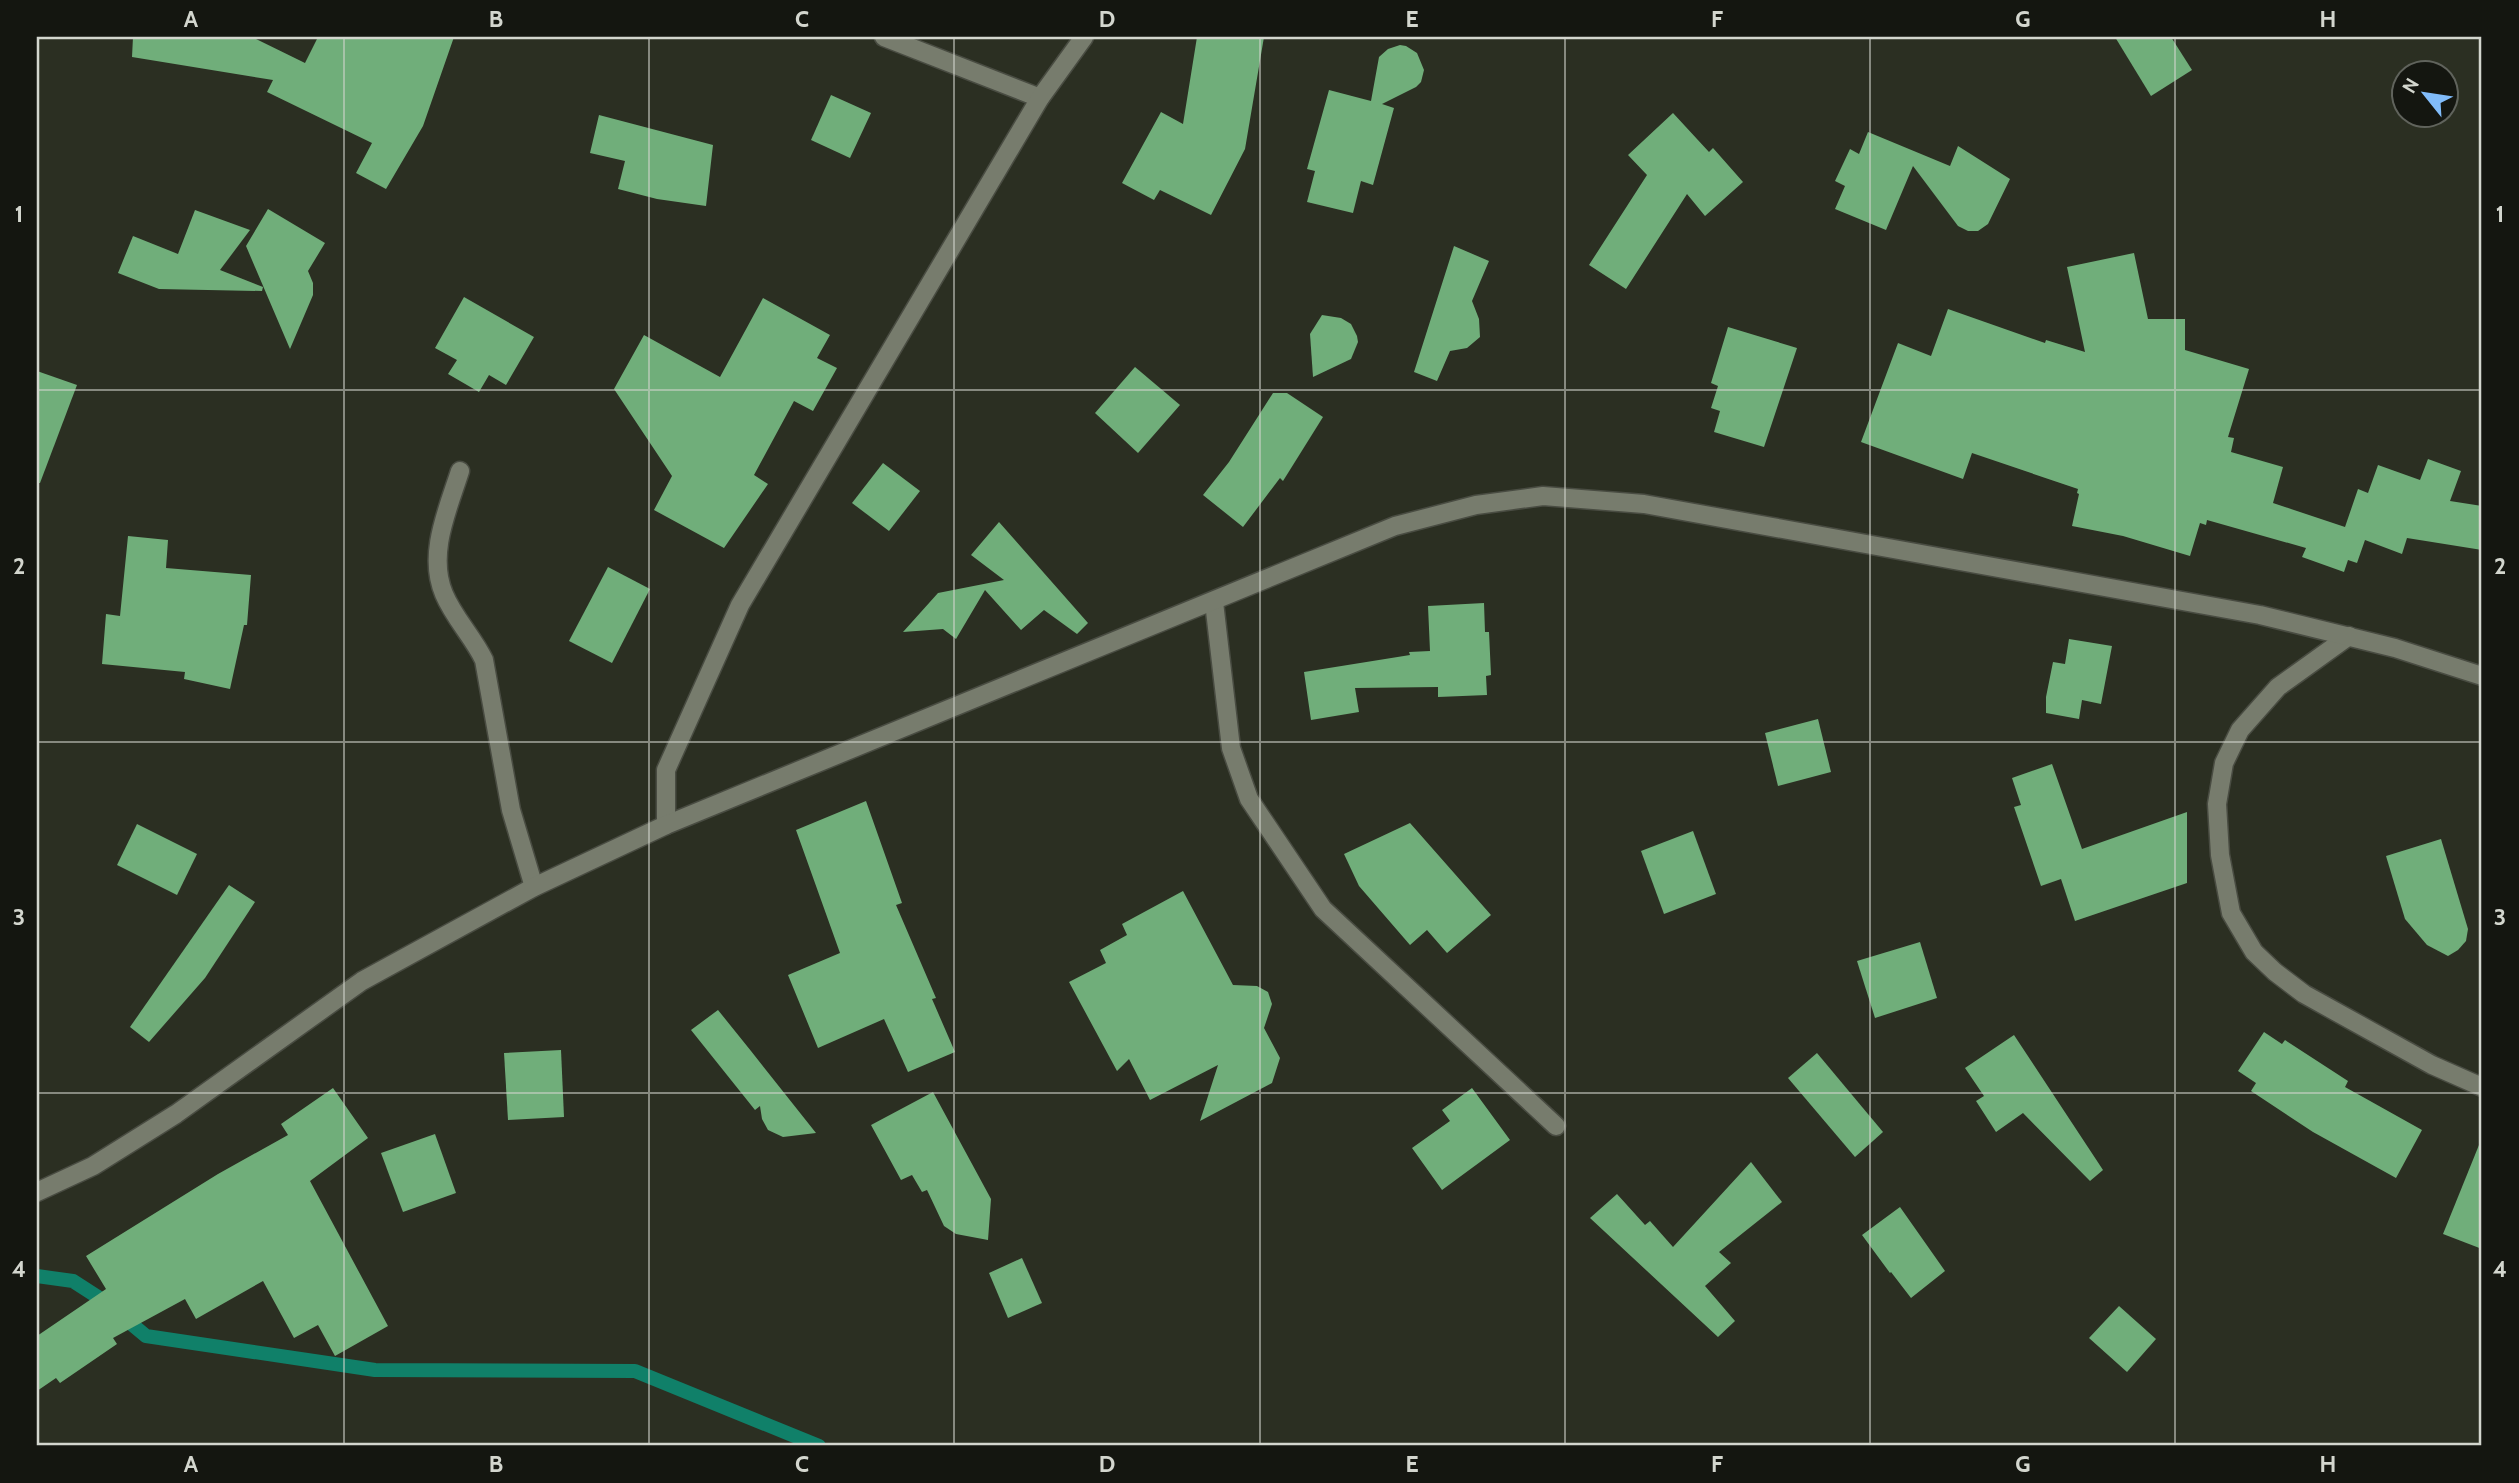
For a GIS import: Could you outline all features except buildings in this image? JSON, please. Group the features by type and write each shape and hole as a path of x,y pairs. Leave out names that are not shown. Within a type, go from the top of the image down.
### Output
{"street":[{"path":"884,37 1040,99"},
{"path":"666,825 666,770 740,605 1040,99 1084,37"},
{"path":"460,471 440,535 437,564 444,593 457,617 474,639 484,660 511,810 534,887"},
{"path":"37,1192 93,1166 176,1114 362,981 534,887 666,825 1163,620 1214,602 1395,526 1476,505 1543,496 1644,504 2260,615 2395,648 2482,677"},
{"path":"1214,602 1231,748 1250,799 1257,810 1322,909 1556,1126"},
{"path":"2349,636 2278,687 2240,730 2224,763 2217,804 2220,855 2231,913 2254,952 2304,994 2432,1065 2482,1087"}],"waterway":[{"path":"37,1276 73,1281 104,1301 146,1336 375,1370 635,1371 819,1446"}]}
